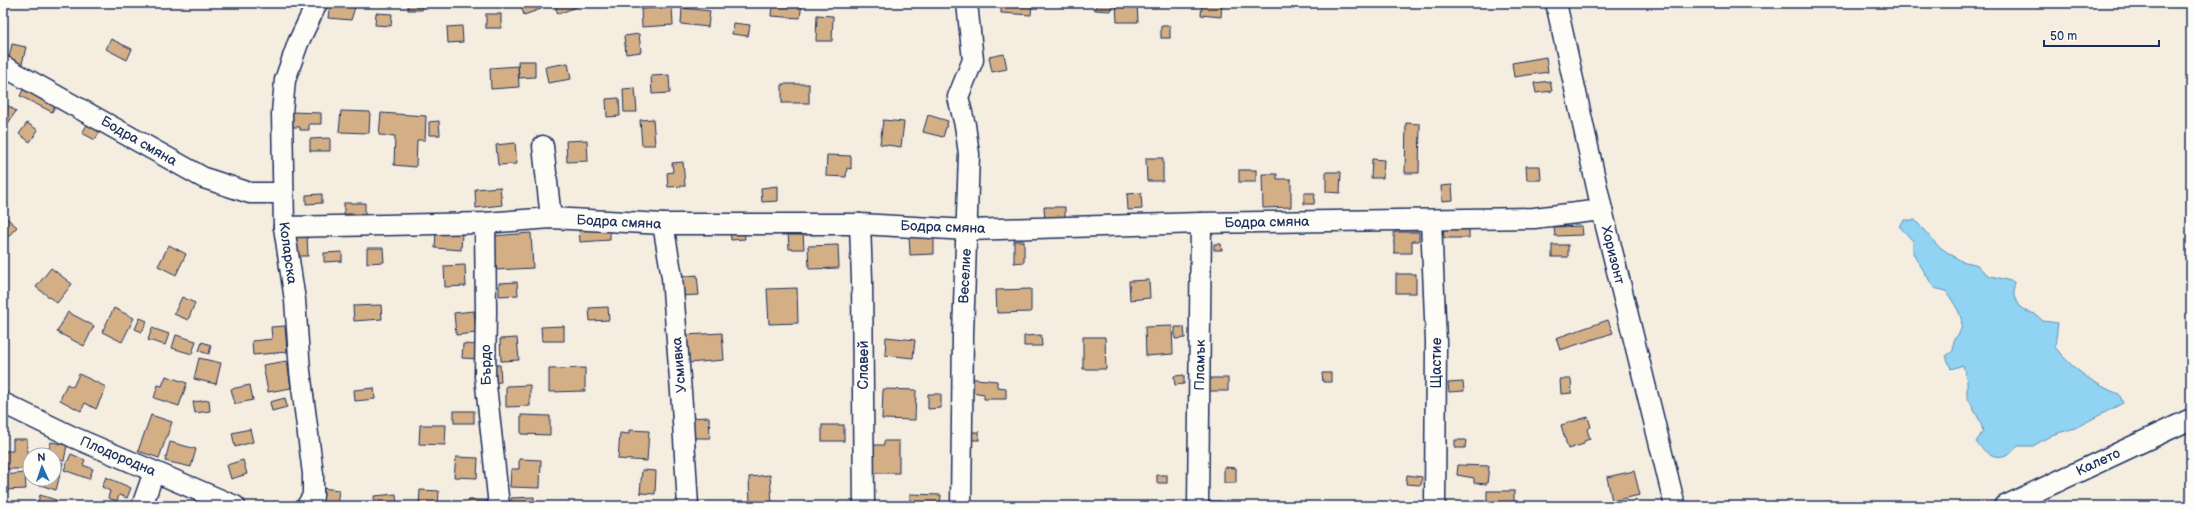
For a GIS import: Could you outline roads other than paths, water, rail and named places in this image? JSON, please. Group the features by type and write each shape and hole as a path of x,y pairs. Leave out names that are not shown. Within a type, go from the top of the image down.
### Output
{"street":[{"name":"Коларска","path":"307,506 313,496 313,474 300,371 295,300 284,227 282,193 282,113 285,80 298,43 317,3"},
{"name":"Веселие","path":"961,506 962,334 968,230 969,154 965,125 958,97 973,60 967,3"},
{"name":"Хоризонт","path":"1556,3 1602,210 1675,506"},
{"name":"Бодра смяна","path":"3,66 204,178 250,193 282,193"},
{"path":"543,146 551,218"},
{"name":"Бодра смяна","path":"284,227 485,223 551,218 663,224 860,224 968,230 1201,223 1534,218 1602,210"},
{"name":"Щастие","path":"1431,220 1436,342 1435,506"},
{"name":"Бърдо","path":"485,223 485,376 499,506"},
{"name":"Пламък","path":"1198,506 1201,223"},
{"name":"Усмивка","path":"663,224 672,277 688,506"},
{"name":"Славей","path":"860,224 862,279 864,506"},
{"name":"Плодородна","path":"3,403 73,437 235,506"},
{"name":"Калето","path":"2004,506 2191,419"},
{"path":"142,506 154,472"}],"water":[{"path":"1904,220 1915,220 1938,246 1961,261 1975,264 1988,275 2014,282 2014,294 2020,307 2035,314 2043,321 2058,323 2055,347 2061,355 2092,381 2119,394 2123,403 2075,428 2052,435 2033,446 2018,446 2007,455 2002,456 1991,455 1986,452 1976,442 1983,431 1980,421 1967,397 1967,381 1963,365 1951,369 1946,356 1953,351 1954,339 1959,333 1961,327 1962,321 1960,315 1946,291 1934,288 1913,253 1913,241 1899,226"}]}
